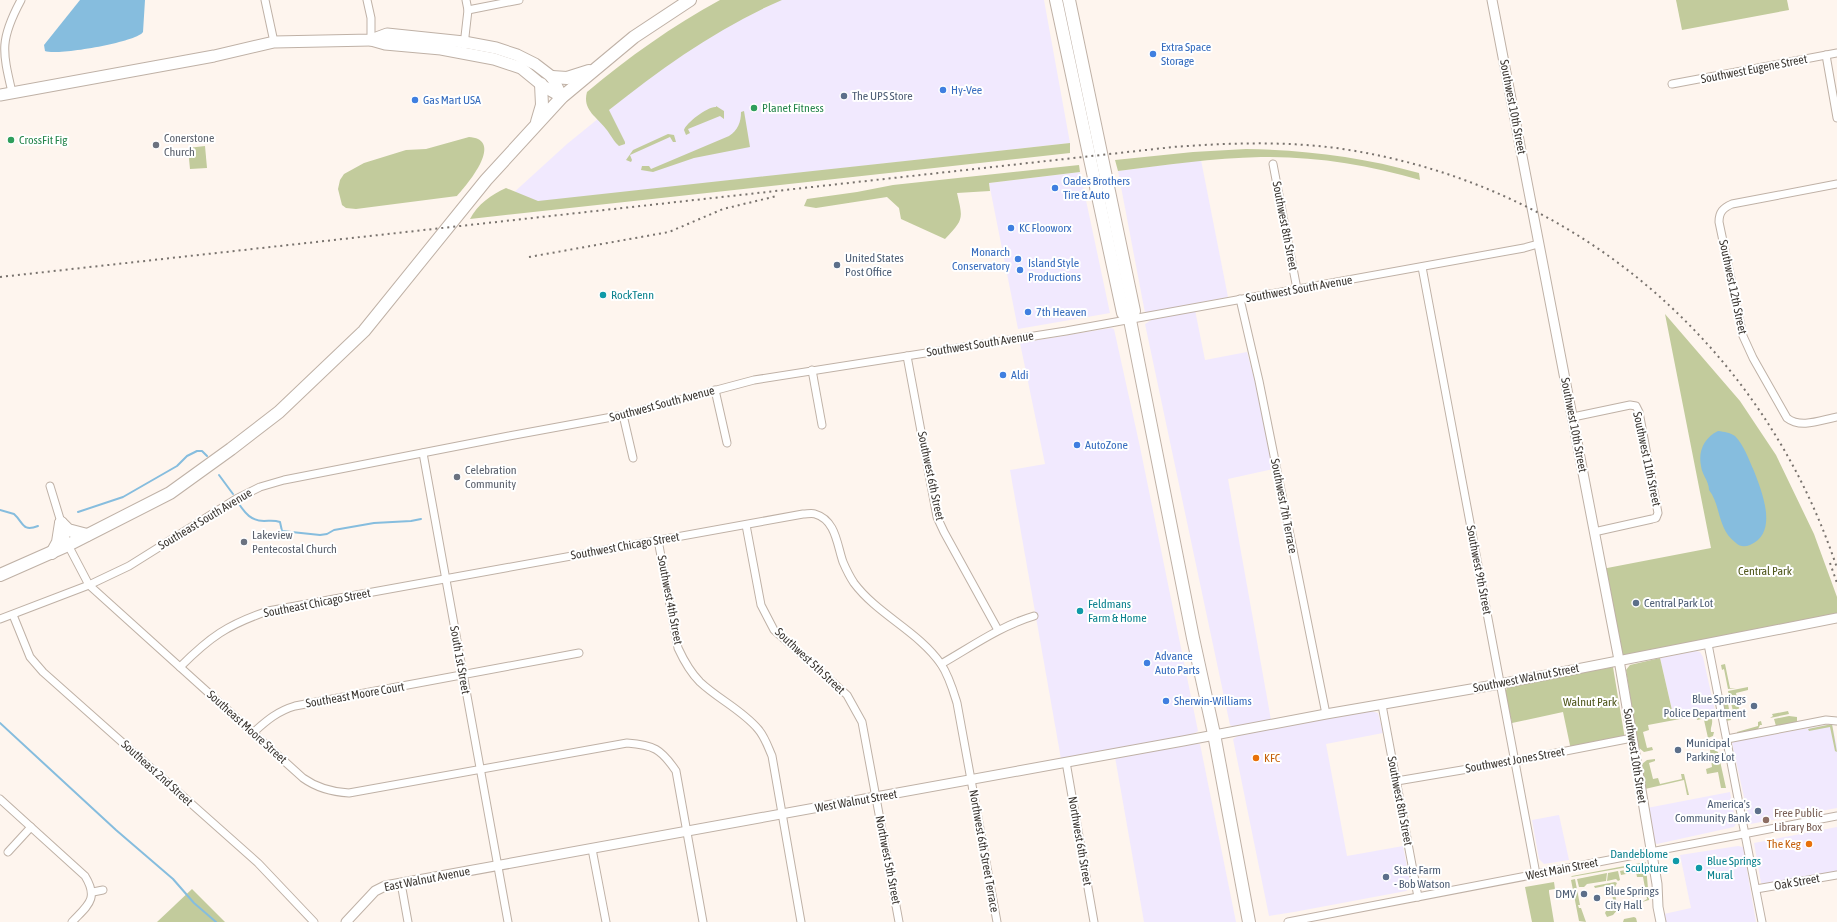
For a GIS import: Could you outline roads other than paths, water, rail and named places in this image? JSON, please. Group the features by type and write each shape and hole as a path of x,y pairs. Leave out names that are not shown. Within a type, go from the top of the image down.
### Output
{"main road":[{"path":"0,575 52,553 170,493 279,412 364,331 486,180 562,97 634,37 690,0"},
{"path":"1056,0 1121,306 1123,313 1130,320 1190,624 1214,734 1249,922"},
{"path":"1069,0 1134,311 1130,320"},
{"path":"371,40 387,34 464,42 496,48 517,55 535,64 552,77 562,97"},
{"path":"0,95 214,56 274,42 371,40 385,44 440,49 494,59 521,68 541,84 562,97"},
{"path":"552,77 567,78 579,76 598,68"},
{"path":"536,126 542,105 541,84"},
{"path":"61,523 68,530 87,535"},
{"path":"52,553 58,542 61,523"}],"street":[{"path":"12,92 1,50 3,38 9,21 21,0"},
{"path":"265,0 274,42"},
{"path":"367,0 371,18 371,40"},
{"path":"463,53 468,10 466,0"},
{"path":"468,10 519,0"},
{"name":"Southwest 10th Street","path":"1492,0 1619,660 1657,884 1658,907 1661,922"},
{"name":"Southwest Eugene Street","path":"1672,84 1837,53"},
{"path":"1826,55 1837,118"},
{"name":"Southwest 8th Street","path":"1273,164 1297,289"},
{"name":"Southwest 12th Street","path":"1837,184 1732,204 1722,210 1719,222 1743,336 1753,358 1787,418 1794,423 1803,424 1837,417"},
{"name":"Southwest South Avenue","path":"423,453 623,415 754,380 1130,320 1524,248 1538,244"},
{"name":"Southwest 9th Street","path":"1422,267 1536,874"},
{"name":"Southwest 7th Terrace","path":"1240,299 1259,381 1326,714"},
{"name":"Southwest 6th Street","path":"907,356 938,516 944,532 998,630"},
{"path":"812,370 822,425"},
{"path":"715,390 727,443"},
{"name":"Southwest 11th Street","path":"1573,417 1630,405 1636,406 1639,412 1658,512 1656,518 1594,532"},
{"path":"623,415 633,458"},
{"name":"South 1st Street","path":"423,453 508,922"},
{"name":"Southeast South Avenue","path":"0,619 89,585 129,566 236,499 260,487 284,480 423,453"},
{"name":"Southeast Moore Street","path":"50,486 68,545 89,585 254,732 303,778 314,786 334,793 349,793 627,743 647,744 665,754 676,771 703,922"},
{"name":"Southwest Chicago Street","path":"446,579 803,514"},
{"name":"Northwest 6th Street Terrace","path":"803,514 816,514 827,522 836,533 843,560 854,583 866,596 926,647 941,664 949,678 957,703 997,922"},
{"name":"Southwest 5th Street","path":"746,525 761,605 774,630 847,695 855,708 865,734 876,797"},
{"name":"Southwest 4th Street","path":"658,540 678,648 685,662 701,683 748,718 759,730 766,741 772,756 801,922"},
{"name":"Southeast Chicago Street","path":"180,667 204,644 226,628 268,611 446,579"},
{"name":"Southeast 2nd Street","path":"13,615 30,657 43,672 258,863 314,922"},
{"path":"941,664 998,630 1019,620 1034,616"},
{"name":"Southwest Walnut Street","path":"1214,734 1500,684 1837,618"},
{"path":"1708,644 1762,922"},
{"name":"Southeast Moore Court","path":"254,732 267,720 282,710 295,706 579,653"},
{"name":"Southwest 8th Street","path":"1382,705 1418,897"},
{"path":"1727,740 1829,719 1837,721"},
{"name":"West Walnut Street","path":"498,866 1214,734"},
{"name":"Southwest Jones Street","path":"1397,781 1515,761 1632,738"},
{"name":"Northwest 6th Street","path":"1066,762 1092,922"},
{"name":"Northwest 5th Street","path":"876,797 899,922"},
{"path":"0,799 85,876 92,892 92,898 86,908 72,922"},
{"name":"West Main Street","path":"1288,922 1837,816"},
{"path":"8,852 31,827"},
{"path":"592,849 606,922"},
{"name":"East Walnut Avenue","path":"346,922 374,891 385,886 498,866"},
{"name":"Oak Street","path":"1756,889 1837,875"},
{"path":"401,883 408,922"},
{"path":"92,892 103,890"}],"water":[{"path":"80,0 145,0 143,32 138,36 113,44 65,52 45,51 44,45"},
{"path":"1718,431 1727,432 1735,436 1741,444 1754,471 1764,500 1766,522 1764,531 1759,539 1748,546 1739,545 1725,531 1716,503 1709,490 1702,469 1700,460 1701,450 1709,437"}],"waterway":[{"path":"78,512 123,497 177,466 187,456 197,451 202,451 207,456"},
{"path":"219,475 233,494"},
{"path":"239,504 246,513 255,520 280,522 282,531 320,535 327,534 334,530 374,523 421,519"},
{"path":"0,510 14,514 26,527 33,528 38,526"},
{"path":"0,723 116,830 173,879 194,903 216,922"}],"railway":[{"path":"0,277 1173,147 1255,143 1295,144 1336,148 1422,166 1503,196 1578,236 1647,286 1708,344 1760,412 1804,486 1837,568"},
{"path":"529,257 669,232 723,209 777,196"},
{"path":"1830,563 1837,583"}],"place":[{"name":"Extra Space Storage","path":"1153,54"},
{"name":"Hy-Vee","path":"943,90"},
{"name":"The UPS Store","path":"844,96"},
{"name":"Gas Mart USA","path":"415,100"},
{"name":"Planet Fitness","path":"754,108"},
{"name":"CrossFit Fig","path":"11,140"},
{"name":"Conerstone Church","path":"156,145"},
{"name":"Oades Brothers Tire & Auto","path":"1055,188"},
{"name":"KC Flooworx","path":"1011,228"},
{"name":"Monarch Conservatory","path":"1018,259"},
{"name":"United States Post Office","path":"837,265"},
{"name":"Island Style Productions","path":"1020,270"},
{"name":"RockTenn","path":"603,295"},
{"name":"7th Heaven","path":"1028,312"},
{"name":"Aldi","path":"1003,375"},
{"name":"AutoZone","path":"1077,445"},
{"name":"Celebration Community","path":"457,477"},
{"name":"Lakeview Pentecostal Church","path":"244,542"},
{"name":"Central Park Lot","path":"1636,603"},
{"name":"Feldmans Farm & Home","path":"1080,611"},
{"name":"Advance Auto Parts","path":"1147,663"},
{"name":"Sherwin-Williams","path":"1166,701"},
{"name":"Blue Springs Police Department","path":"1754,706"},
{"name":"Municipal Parking Lot","path":"1678,750"},
{"name":"KFC","path":"1256,758"},
{"name":"America's Community Bank","path":"1758,811"},
{"name":"Free Public Library Box","path":"1766,820"},
{"name":"The Keg","path":"1809,844"},
{"name":"Dandeblome Sculpture","path":"1676,861"},
{"name":"Blue Springs Mural","path":"1699,868"},
{"name":"State Farm - Bob Watson","path":"1386,877"},
{"name":"DMV","path":"1584,894"},
{"name":"Blue Springs City Hall","path":"1597,898"}],"park label":[{"name":"Central Park","path":"1765,571"},
{"name":"Walnut Park","path":"1590,702"}]}
